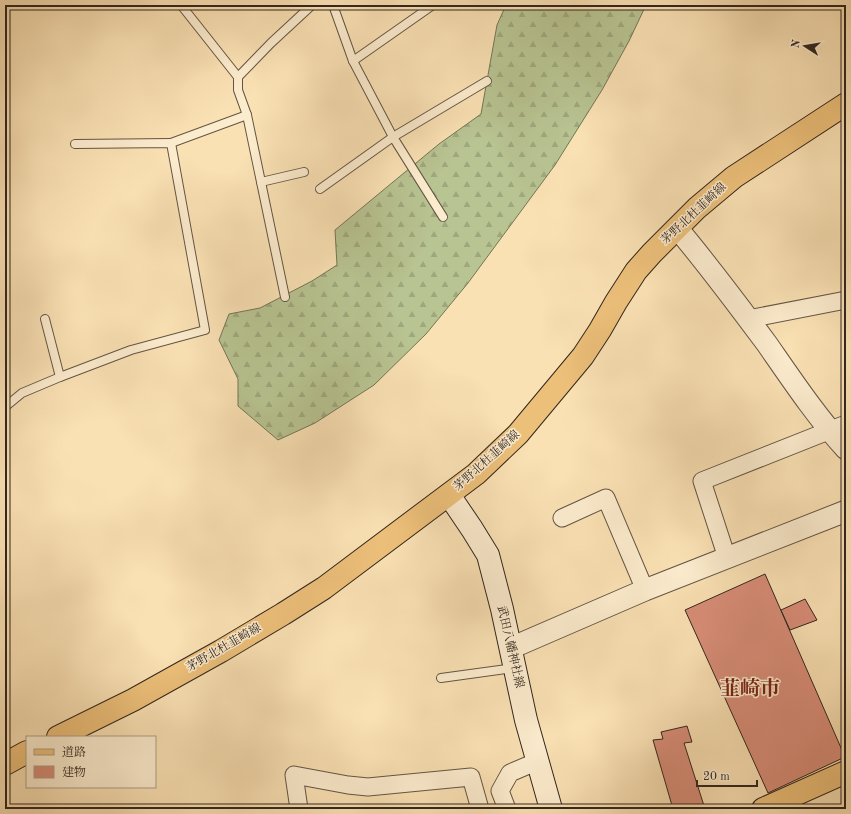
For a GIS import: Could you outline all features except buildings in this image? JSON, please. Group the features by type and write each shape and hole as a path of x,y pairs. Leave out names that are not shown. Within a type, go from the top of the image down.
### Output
{"main road":[{"name":"茅野北杜韮崎線","path":"60,736 133,700 221,651 324,588 476,474 518,434 583,356 636,271 677,228 708,198 734,177 846,104"},
{"name":"武田八幡神社線","path":"449,495 488,555 513,658 526,720 551,809"},
{"path":"5,764 26,753"},
{"path":"763,809 846,772"}],"street":[{"path":"677,228 748,319 815,412 838,427 846,449"},
{"path":"748,319 846,300"},
{"path":"727,558 702,481 838,427"},
{"path":"562,518 606,498 645,590"},
{"path":"513,658 645,590 846,511"},
{"path":"507,809 500,791 510,773 538,761"},
{"path":"299,809 294,775 348,785 368,787 471,777 480,809"}],"lane":[{"path":"181,5 238,77 238,90 247,115 285,297"},
{"path":"238,77 271,42 312,5"},
{"path":"333,5 353,62 393,137 443,217"},
{"path":"353,62 433,5"},
{"path":"320,189 393,137 486,81"},
{"path":"75,144 171,143 247,115"},
{"path":"5,407 22,393 60,377 131,350 204,330 171,143"},
{"path":"261,182 304,172"},
{"path":"45,319 60,377"},
{"path":"441,678 513,658"}],"green space":[{"path":"506,5 646,5 629,41 602,90 555,165 468,283 426,334 374,385 315,423 278,440 238,406 238,379 219,340 229,314 260,308 312,281 337,265 335,230 439,144 481,114 497,25"}],"district":[{"name":"韮崎市","path":"750,690"}]}
